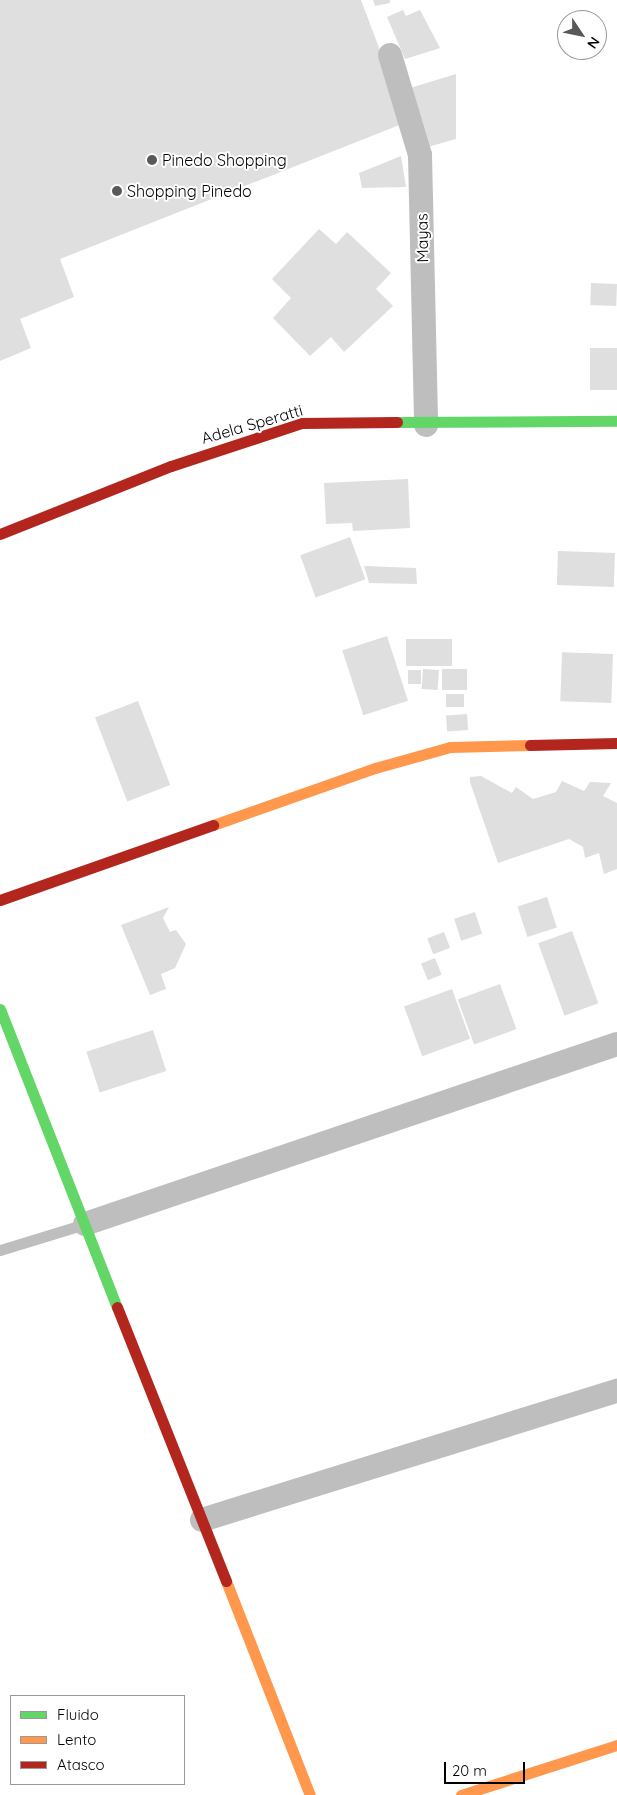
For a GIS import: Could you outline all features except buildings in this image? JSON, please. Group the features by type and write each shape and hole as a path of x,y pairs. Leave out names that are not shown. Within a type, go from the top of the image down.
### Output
{"street":[{"name":"Mayas","path":"390,55 420,155 426,425"},
{"name":"Adela Speratti","path":"0,534 171,466 302,423 426,425 617,421"},
{"path":"0,900 375,768 450,747 617,743"},
{"path":"0,1009 310,1795"},
{"path":"85,1224 617,1044"},
{"path":"202,1520 617,1391"},
{"path":"462,1795 617,1745"}],"lane":[{"path":"0,1250 85,1224"}],"traffic: fast":[{"path":"397,422 617,421"},
{"path":"0,1009 117,1307"}],"traffic: slow":[{"path":"213,825 375,768 450,747 530,745"},
{"path":"226,1581 310,1795"},
{"path":"461,1795 617,1745"}],"traffic: jam":[{"path":"0,534 171,466 302,423 397,422"},
{"path":"530,745 617,743"},
{"path":"0,900 213,825"},
{"path":"117,1307 226,1581"}],"place":[{"name":"Pinedo Shopping","path":"152,160"},
{"name":"Shopping Pinedo","path":"117,191"}]}
